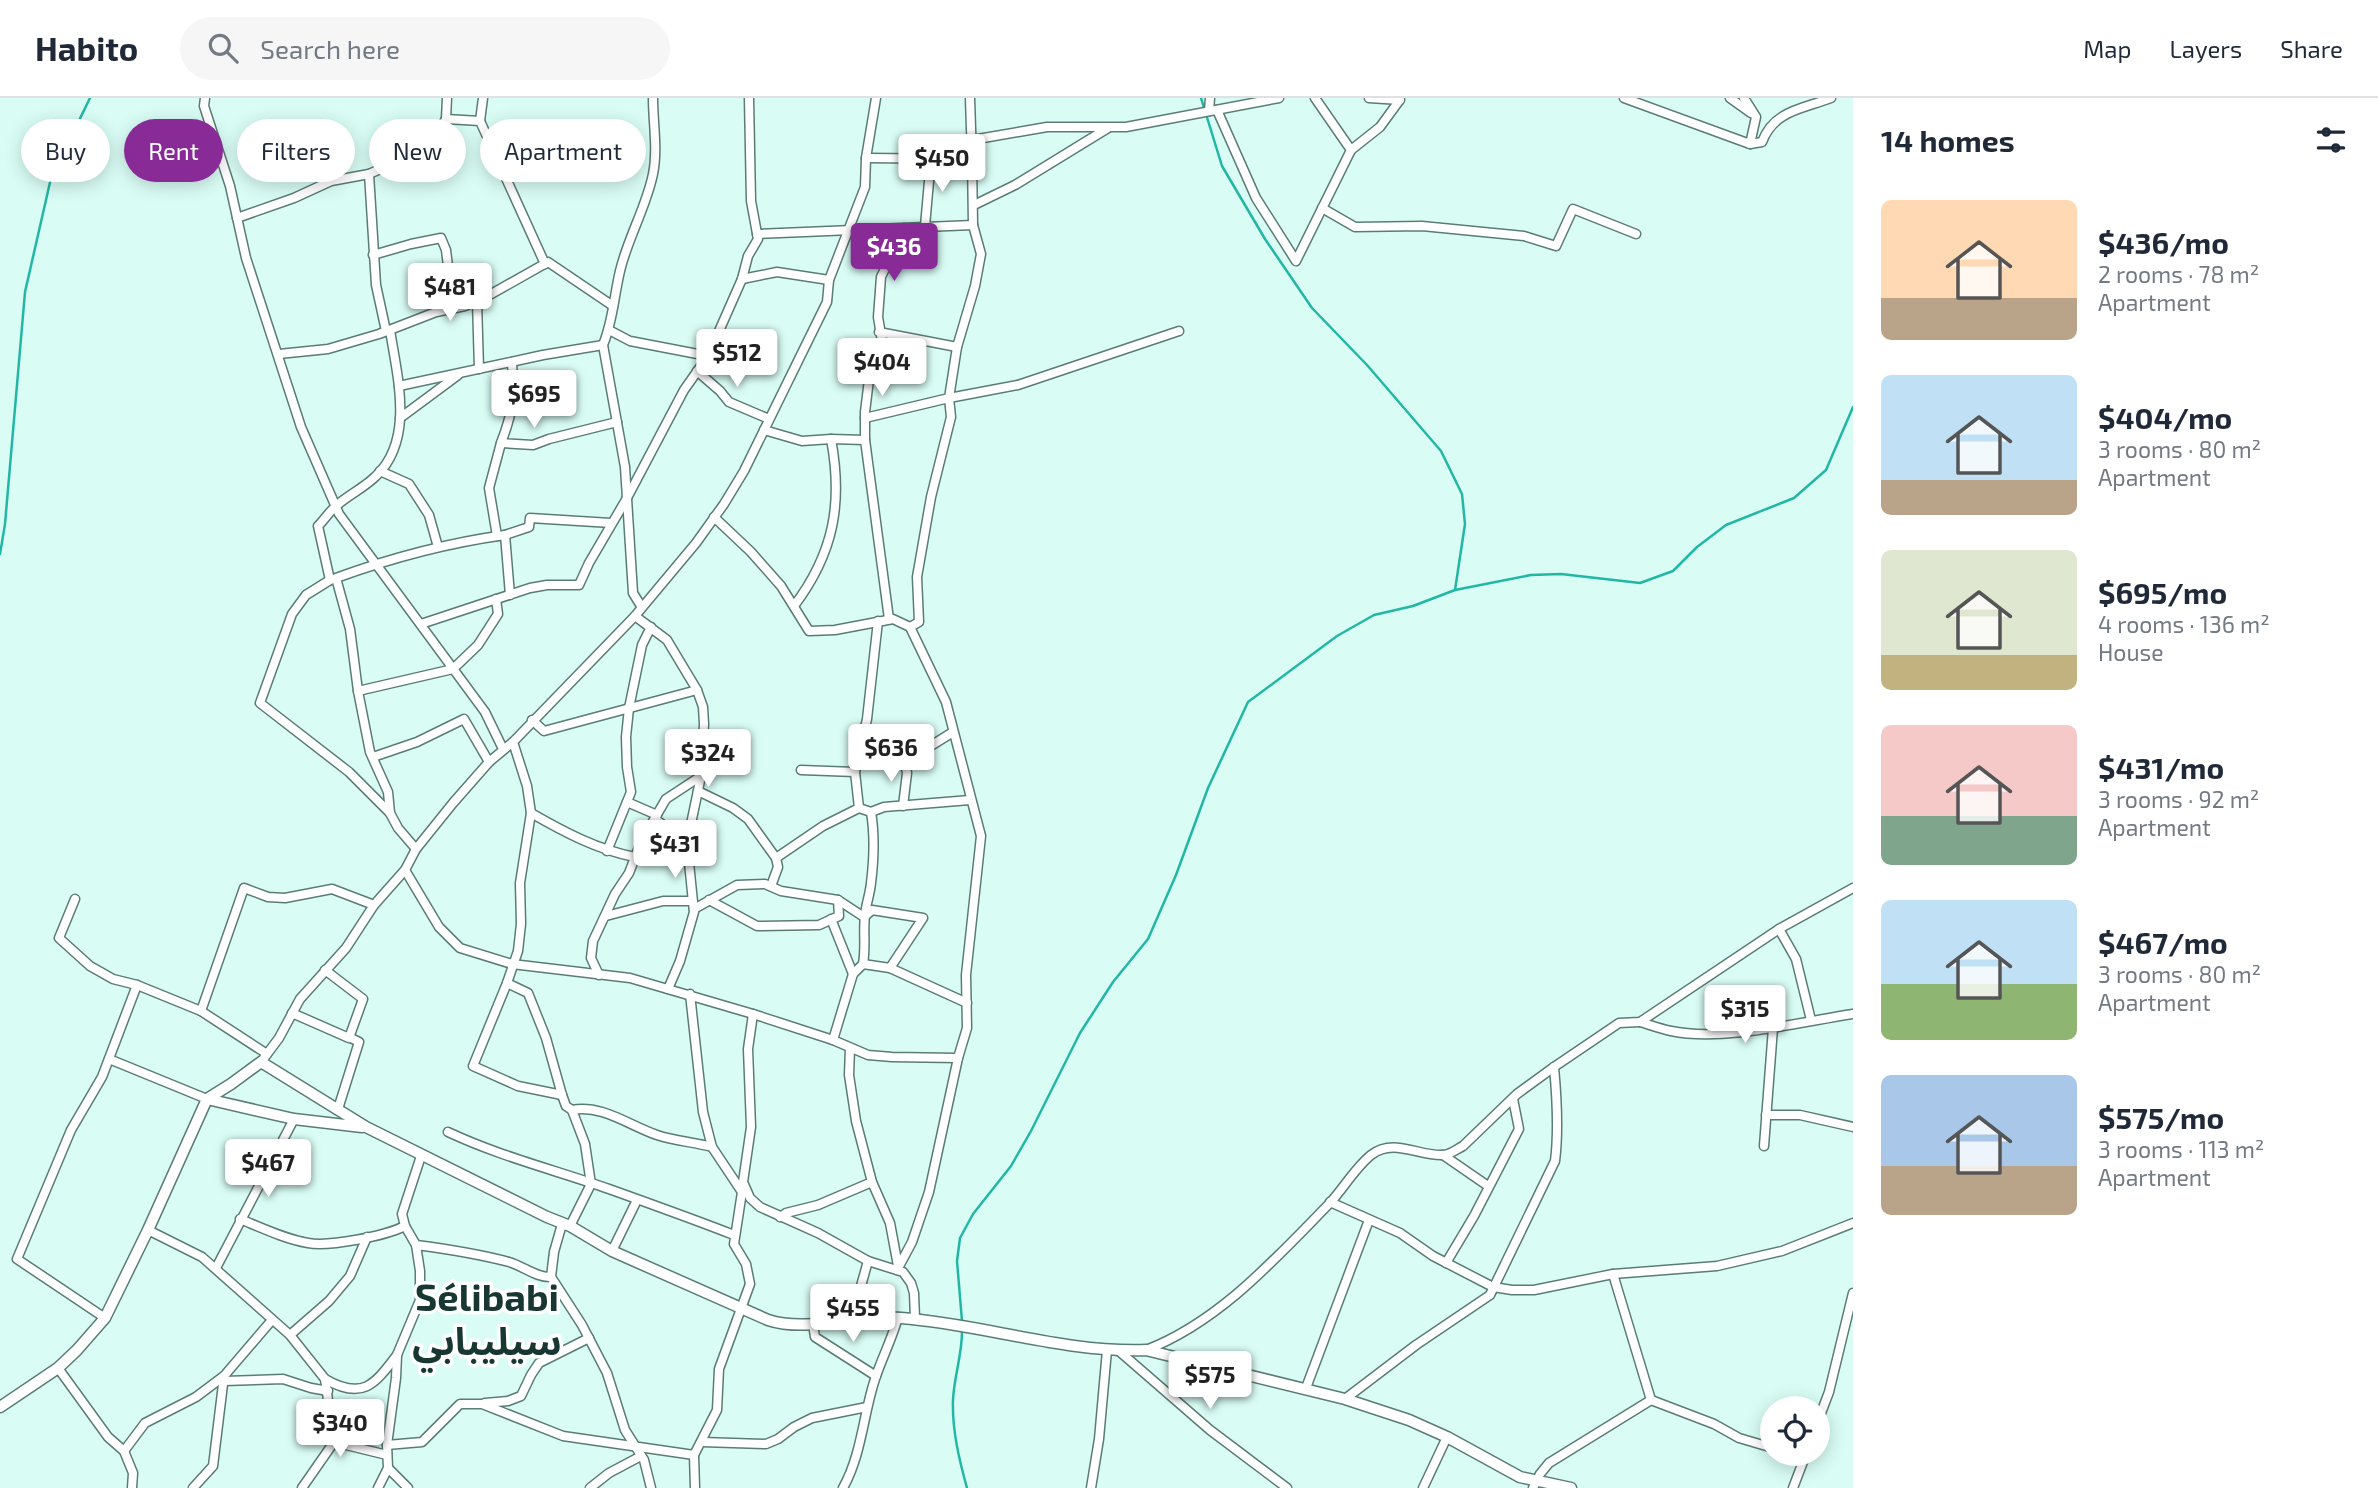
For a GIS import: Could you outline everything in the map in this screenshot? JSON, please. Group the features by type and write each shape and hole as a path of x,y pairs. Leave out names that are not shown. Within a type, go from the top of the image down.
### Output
{"street":[{"path":"205,98 204,106 230,186 246,258 301,427 336,506 345,523 485,712 502,749"},
{"path":"446,119 447,98"},
{"path":"480,119 483,98"},
{"path":"641,606 633,593 625,467 603,345 609,330 621,268 634,228 642,215 653,174 656,156 653,98"},
{"path":"421,624 547,584 579,585 654,444 708,356 748,256 758,239 751,201 749,98"},
{"path":"0,1407 58,1368 105,1318 207,1099 264,1058 279,1038 300,999 346,948 374,905 405,870 416,849 489,762 513,742 635,616 696,543 714,517 737,482 827,302 829,280 865,187 866,158 876,98"},
{"path":"910,627 919,622 917,577 931,497 951,417 949,398 957,347 975,286 981,254 973,225 970,98"},
{"path":"1210,98 1213,111 1256,198 1296,261 1351,150 1380,127 1401,100"},
{"path":"972,140 1046,127 1126,127 1279,98"},
{"path":"1315,98 1351,150"},
{"path":"1369,98 1401,100"},
{"path":"1624,98 1750,144 1762,142 1767,129 1783,114 1831,98"},
{"path":"1730,98 1756,117"},
{"path":"1744,98 1756,117 1750,144"},
{"path":"466,120 480,121"},
{"path":"974,205 1015,185 1111,127"},
{"path":"866,158 972,159"},
{"path":"925,226 931,159"},
{"path":"237,218 294,198 331,181 369,174"},
{"path":"369,182 376,285 399,386 400,418 396,441 380,471 336,506 318,526 351,629 358,691 373,757 388,792 390,813"},
{"path":"508,182 545,264"},
{"path":"1322,208 1355,227 1422,226 1524,236 1556,246 1573,209 1636,234"},
{"path":"757,234 809,233 850,228 973,225"},
{"path":"889,620 865,440 865,418 872,355 882,341 879,332 881,277 904,228"},
{"path":"373,255 441,238 446,250 453,307"},
{"path":"279,354 328,349 453,307 465,306 548,262 613,306"},
{"path":"741,279 776,272 829,280"},
{"path":"477,301 479,369"},
{"path":"609,330 630,341 708,356"},
{"path":"865,418 1018,385 1179,331"},
{"path":"879,332 957,347"},
{"path":"399,386 603,345"},
{"path":"510,595 501,535 489,488 501,443 512,416 512,362"},
{"path":"697,371 729,402 769,419"},
{"path":"400,418 461,373"},
{"path":"501,443 533,445 617,422"},
{"path":"764,430 802,441 865,440"},
{"path":"794,606 823,557 836,518 836,465 831,439"},
{"path":"380,471 409,484 417,494 429,515 438,547"},
{"path":"714,517 774,577 809,631 835,630 893,619 910,627 946,702 981,836 966,975 967,1028 929,1192 912,1241 897,1268"},
{"path":"416,849 398,828 390,813 349,772 261,704 292,614 306,595 333,579 376,563 530,527 530,518 611,523"},
{"path":"358,691 453,669 478,645 492,624 498,614 496,599"},
{"path":"635,616 667,640 697,690 705,724 701,776 687,843 693,905 680,961 668,989"},
{"path":"859,808 855,772 867,719 878,621"},
{"path":"607,851 631,792 627,767 629,708 642,645 651,627"},
{"path":"532,720 544,731 697,690"},
{"path":"373,757 417,742 464,719 489,762"},
{"path":"859,755 905,762 953,732"},
{"path":"513,742 527,786 531,813 520,883 521,924 518,951 472,1066 518,1086 562,1095"},
{"path":"903,806 907,773 905,762"},
{"path":"802,770 855,772"},
{"path":"599,975 591,958 593,941 615,894 629,873 641,842 666,799 701,776"},
{"path":"698,791 733,808 748,819 776,858 778,867 771,886"},
{"path":"776,858 823,826 859,808 871,812 884,807 970,800"},
{"path":"627,803 656,817 687,843"},
{"path":"833,1040 853,974 863,964 866,948 864,917 874,856 871,812"},
{"path":"531,813 556,828 607,851 635,857"},
{"path":"405,870 439,927 460,948 512,964 630,978 753,1014 833,1040 868,1055 958,1058"},
{"path":"606,916 663,901 693,905 709,900 737,884 765,884 781,891 838,900 864,917"},
{"path":"201,1011 244,888 268,897 285,898 332,890 374,905"},
{"path":"1640,1022 1779,929 1853,888"},
{"path":"75,899 59,938 90,965 113,979 137,985 201,1011 264,1058 366,1127 566,1225 611,1251 740,1309 783,1325 852,1318 898,1317 1107,1350 1146,1350 1345,1399 1409,1420 1447,1437 1534,1484 1571,1488"},
{"path":"709,900 757,926 819,925 839,916 838,900"},
{"path":"864,917 872,910 923,918 890,968"},
{"path":"831,919 853,974"},
{"path":"1779,929 1796,959 1811,1020"},
{"path":"863,964 890,968 967,1003"},
{"path":"325,970 363,999 349,1037"},
{"path":"507,983 528,993 546,1038 562,1095 566,1105 572,1110 585,1144 591,1184 566,1225 554,1252 551,1277 589,1338 610,1382 625,1430 641,1456 651,1488"},
{"path":"105,1318 17,1259 71,1130 102,1077 137,985"},
{"path":"690,994 703,1112 712,1147 750,1198 761,1207 818,1233 868,1261 897,1268 907,1276 911,1283 915,1319"},
{"path":"292,1013 359,1042 338,1109"},
{"path":"695,1488 694,1455 717,1410 719,1369 750,1284 746,1264 734,1244 734,1235 741,1208 742,1192 739,1182 751,1127 748,1049 753,1014"},
{"path":"1443,1155 1463,1146 1513,1099 1619,1023 1640,1022 1672,1032 1697,1033 1773,1028 1853,1014"},
{"path":"1764,1146 1773,1028"},
{"path":"850,1048 849,1075 856,1121 872,1182 890,1223 897,1268"},
{"path":"109,1059 207,1099 294,1119 366,1127"},
{"path":"1345,1399 1416,1345 1490,1295 1555,1161 1557,1101 1554,1068"},
{"path":"1446,1263 1519,1129 1513,1099"},
{"path":"572,1110 584,1108 601,1112 658,1136 712,1147"},
{"path":"1766,1115 1800,1115 1842,1122 1853,1127"},
{"path":"216,1268 294,1119"},
{"path":"448,1132 495,1152 734,1235"},
{"path":"1146,1350 1174,1340 1230,1300 1331,1202 1369,1156 1382,1148 1443,1155 1488,1186"},
{"path":"378,1488 388,1468 387,1445 397,1355 419,1300 420,1271 416,1245 405,1226 402,1214 421,1156"},
{"path":"780,1217 818,1205 872,1182"},
{"path":"611,1251 637,1200"},
{"path":"1331,1202 1401,1233 1446,1263 1493,1287 1512,1290 1534,1290 1613,1274 1717,1266 1782,1251 1853,1223"},
{"path":"741,1208 761,1207"},
{"path":"240,1219 293,1240 312,1244 367,1237 405,1226"},
{"path":"1306,1388 1368,1220"},
{"path":"148,1230 202,1256 290,1335 325,1380 334,1441 302,1488"},
{"path":"290,1335 329,1301 350,1276 367,1237"},
{"path":"416,1245 503,1261 551,1277"},
{"path":"852,1318 868,1261"},
{"path":"1613,1274 1651,1400"},
{"path":"1827,1396 1853,1293"},
{"path":"843,1488 852,1472 876,1376 892,1342 898,1317"},
{"path":"124,1451 145,1423 196,1397 224,1378 272,1320"},
{"path":"813,1324 815,1337 876,1376"},
{"path":"387,1445 422,1442 460,1404 508,1401 521,1396 539,1363 589,1338"},
{"path":"1091,1488 1099,1439 1107,1350"},
{"path":"1119,1351 1210,1430 1287,1488"},
{"path":"325,1380 353,1389 370,1386 397,1355"},
{"path":"58,1368 108,1437 124,1451 133,1473 132,1488"},
{"path":"224,1378 283,1379 328,1391"},
{"path":"193,1488 213,1466 224,1378"},
{"path":"1651,1400 1714,1424 1739,1438 1760,1444"},
{"path":"1534,1484 1549,1463 1651,1400"},
{"path":"482,1404 563,1436 694,1455"},
{"path":"702,1442 766,1444 812,1418 867,1407"},
{"path":"1423,1488 1447,1437"},
{"path":"334,1441 387,1455"},
{"path":"590,1488 609,1473 641,1456"},
{"path":"1793,1488 1800,1466"},
{"path":"388,1468 408,1488"}],"waterway":[{"path":"0,554 5,524 25,292 51,178 90,98"},
{"path":"1201,98 1222,166 1265,239 1312,308 1367,365 1441,451 1462,494 1465,524 1455,590"},
{"path":"962,1321 957,1261 960,1238 973,1214 1011,1166 1080,1033 1113,982 1148,939 1176,875 1208,788 1248,702 1337,636 1374,615 1413,606 1455,590 1531,575 1561,574 1640,583 1673,571 1697,547 1726,525 1794,498 1826,470 1853,407"},
{"path":"962,1328 953,1411 967,1488"}],"district":[{"name":"Sélibabi سيليبابي","path":"487,1318"}]}
